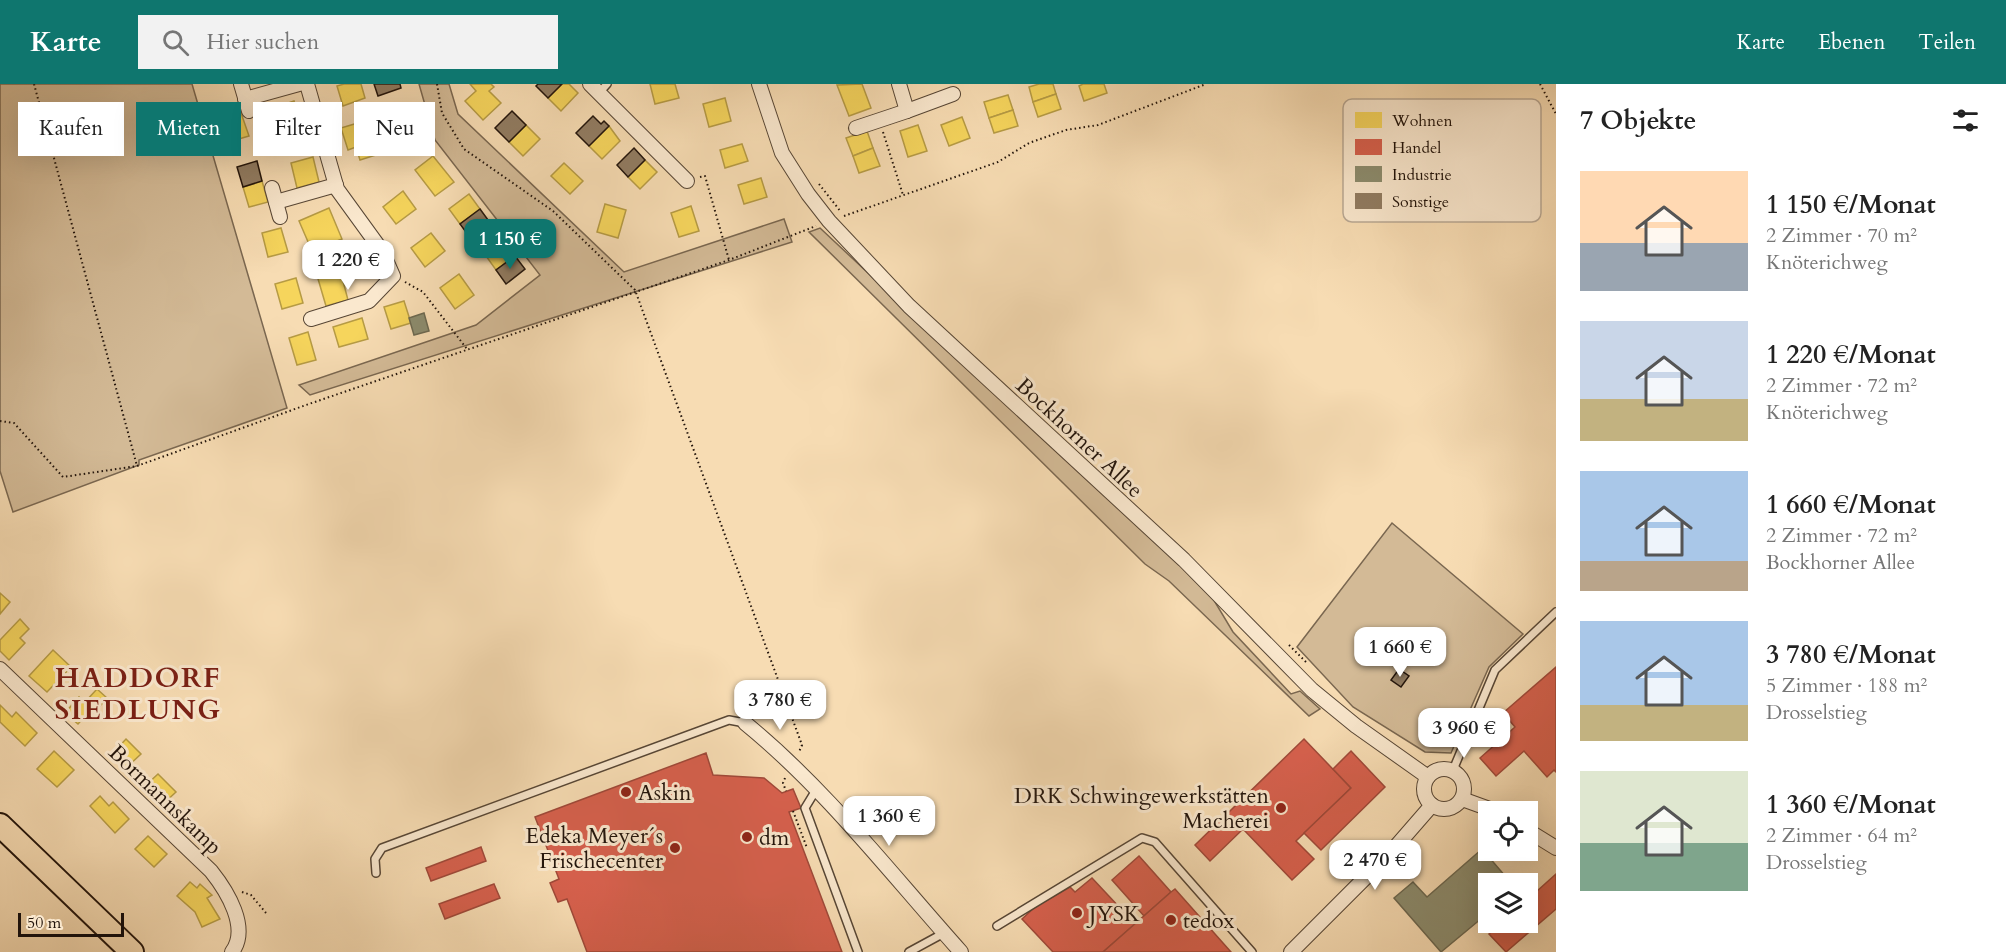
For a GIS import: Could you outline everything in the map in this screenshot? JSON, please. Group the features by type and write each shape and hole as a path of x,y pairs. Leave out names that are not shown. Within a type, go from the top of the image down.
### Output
{"main road":[{"path":"0,825 132,952"}],"street":[{"path":"241,84 247,105 299,84"},
{"path":"307,84 336,185 382,251 393,276 369,301 311,319"},
{"name":"Bockhorner Allee","path":"759,84 782,153 829,221 909,306 1184,561 1312,690 1356,726 1428,777"},
{"path":"899,84 907,111"},
{"path":"598,87 687,181"},
{"path":"856,128 953,94"},
{"path":"276,202 336,185"},
{"path":"272,188 280,216"},
{"name":"Bormannskamp","path":"0,669 211,871 227,893 239,926 237,945 232,952"},
{"path":"745,723 781,752 961,952"},
{"path":"1441,769 1453,770 1460,776 1464,785 1462,799 1447,809 1432,805 1424,792 1428,777 1441,769"},
{"path":"1462,799 1478,805"},
{"path":"1291,952 1392,851 1432,805"},
{"path":"1538,837 1556,848"}],"lane":[{"path":"1453,770 1496,670 1556,612"},
{"path":"376,873 375,859 382,848 729,720 745,723"},
{"path":"816,790 805,808 858,952"},
{"path":"997,927 1142,838 1155,842 1252,952"},
{"path":"909,952 944,933"}],"path":[{"path":"34,84 137,466"},
{"path":"437,84 442,113 464,148 553,212 635,290 802,745"},
{"path":"0,421 14,423 63,477 137,466 635,290 729,260 829,221 998,162 1029,143 1066,130 1098,125 1206,84"},
{"path":"1540,84 1556,114"},
{"path":"879,120 903,195"},
{"path":"687,181 705,176 729,260"},
{"path":"815,179 836,203 843,216"},
{"path":"393,276 423,292 468,349"},
{"path":"783,783 786,791"},
{"path":"793,811 808,850"},
{"path":"227,893 240,891 251,895 266,913"}],"shaded area":[{"path":"0,84 192,84 197,102 136,102 136,156 213,156 287,408 139,460 139,465 13,512 0,471"},
{"path":"419,84 449,84 458,114 624,272 784,219 792,242 310,395 299,385 476,325 540,275 435,140 435,102 424,102"},
{"path":"820,228 1209,592 1233,632 1291,694 1300,691 1320,709 1309,716 1169,581 1145,564 809,232"},
{"path":"1392,523 1523,634 1489,667 1451,753 1425,752 1353,707 1297,647"}],"building: Wohnen":[{"path":"361,84 365,98 343,106 337,86"},
{"path":"470,84 491,84 494,87 489,91 501,103 483,120 465,101 476,91"},
{"path":"562,84 569,84 578,93 561,111 548,98"},
{"path":"650,84 675,84 679,98 655,104"},
{"path":"862,84 871,108 849,116 837,85"},
{"path":"1053,84 1056,94 1033,102 1029,87"},
{"path":"1104,84 1107,93 1084,101 1079,86"},
{"path":"1056,94 1061,109 1038,117 1033,102"},
{"path":"1008,95 1013,110 989,118 984,102"},
{"path":"725,98 731,121 709,127 703,104"},
{"path":"1013,110 1018,126 994,133 989,118"},
{"path":"241,113 249,136 241,138"},
{"path":"962,117 970,138 949,146 941,125"},
{"path":"354,124 354,148 348,150 342,128"},
{"path":"526,125 540,139 523,156 509,142"},
{"path":"918,125 927,151 908,157 900,131"},
{"path":"609,126 620,141 602,159 589,146"},
{"path":"867,131 873,148 853,156 846,138"},
{"path":"742,144 748,161 725,168 720,150"},
{"path":"873,148 880,166 859,173 853,156"},
{"path":"359,156 373,156 360,160"},
{"path":"433,156 454,182 435,196 415,170"},
{"path":"313,157 319,182 297,188 291,163"},
{"path":"645,160 657,172 640,189 628,177"},
{"path":"564,163 583,181 570,194 551,176"},
{"path":"761,178 767,197 744,204 738,185"},
{"path":"262,181 268,202 249,207 243,187"},
{"path":"403,191 416,209 396,224 383,207"},
{"path":"469,194 480,209 460,224 449,209"},
{"path":"605,204 626,210 618,238 597,232"},
{"path":"691,206 699,231 679,237 671,213"},
{"path":"329,208 342,239 312,251 299,221"},
{"path":"281,228 288,252 268,257 262,233"},
{"path":"431,233 445,251 425,267 411,248"},
{"path":"504,242 515,256 496,270 486,256"},
{"path":"339,266 348,300 326,306 316,272"},
{"path":"459,274 474,295 455,309 440,288"},
{"path":"296,278 303,303 282,309 275,284"},
{"path":"404,301 411,323 391,329 384,307"},
{"path":"362,318 368,339 339,347 333,327"},
{"path":"308,332 316,360 297,365 289,338"},
{"path":"0,593 10,602 0,614"},
{"path":"20,619 29,629 20,638 25,643 9,660 0,651 0,640"},
{"path":"53,650 71,667 47,692 29,676"},
{"path":"97,689 107,698 92,715 89,712 78,724 65,713 79,697 84,703"},
{"path":"0,705 12,717 16,712 37,733 25,746 0,722"},
{"path":"126,739 141,754 126,768 112,754"},
{"path":"54,751 74,770 57,787 37,769"},
{"path":"158,774 176,792 163,804 145,786"},
{"path":"100,796 109,806 113,802 129,819 115,833 90,806"},
{"path":"148,836 167,854 154,867 135,849"},
{"path":"190,882 197,888 200,884 212,895 207,898 220,919 202,927 195,912 177,896"}],"building: Handel":[{"path":"1556,667 1556,772 1554,770 1547,777 1524,751 1496,776 1480,758 1515,727 1503,713"},
{"name":"DRK Schwingewerkstätten Macherei","path":"1304,739 1351,788 1296,841 1314,859 1292,880 1243,829 1210,861 1195,845"},
{"path":"1351,751 1385,787 1321,850 1304,833 1351,788 1333,769"},
{"name":"Edeka Meyer´s Frischecenter","path":"706,753 713,775 764,778 782,793 793,789 801,808 789,812 842,952 587,952 567,899 558,902 550,883 559,879 535,817"},
{"path":"481,847 486,861 431,881 426,868"},
{"path":"1139,856 1171,892 1144,916 1112,880"},
{"path":"1556,874 1556,909 1538,924 1538,890"},
{"name":"JYSK","path":"1092,878 1135,924 1103,952 1053,952 1022,919 1035,907 1070,887 1075,892"},
{"path":"494,884 500,898 445,919 439,904"},
{"name":"tedox","path":"1175,889 1231,952 1103,952 1171,892"},
{"path":"1490,933 1528,933 1506,952"}],"building: Industrie":[{"path":"424,313 429,331 414,335 409,318"},
{"path":"1478,852 1478,861 1492,861 1503,873 1478,873 1478,921 1441,952 1394,898 1413,882 1427,897"}],"building: Sonstige":[{"path":"374,84 400,84 401,88 378,96"},
{"path":"538,84 562,84 548,98 536,86"},
{"path":"512,111 526,125 509,142 495,128"},
{"path":"593,116 601,124 604,121 609,126 589,146 576,133"},
{"path":"634,148 645,160 628,177 617,165"},
{"path":"257,161 262,181 243,187 237,167"},
{"path":"480,209 491,224 471,239 460,224"},
{"path":"515,256 525,269 506,284 496,270"},
{"path":"1399,669 1409,676 1401,687 1391,680"}],"place":[{"name":"Askin","path":"626,792"},
{"name":"DRK Schwingewerkstätten Macherei","path":"1281,808"},
{"name":"dm","path":"747,837"},
{"name":"Edeka Meyer´s Frischecenter","path":"675,848"},
{"name":"JYSK","path":"1077,913"},
{"name":"tedox","path":"1171,920"}],"district":[{"name":"HADDORF SIEDLUNG","path":"138,693"}]}
